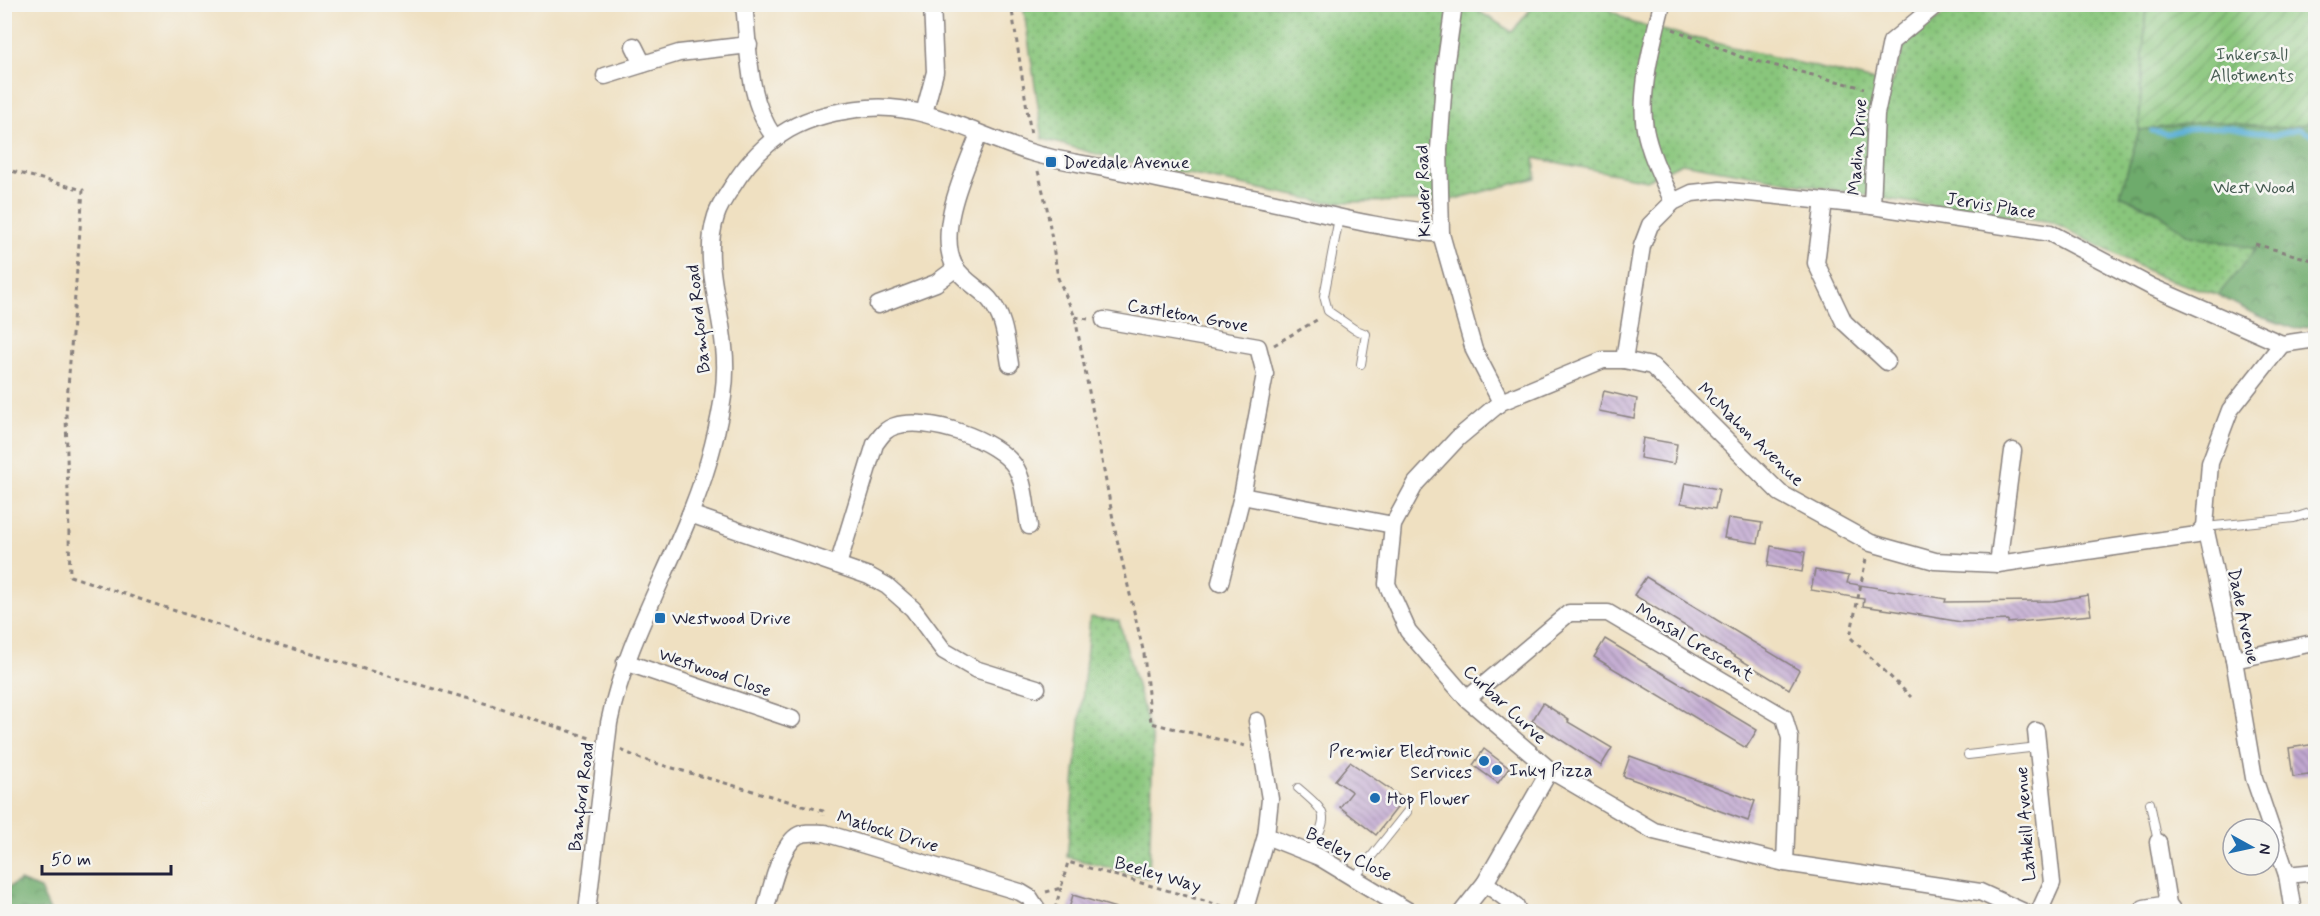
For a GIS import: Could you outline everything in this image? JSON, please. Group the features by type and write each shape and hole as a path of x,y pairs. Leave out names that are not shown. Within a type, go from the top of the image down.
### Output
{"street":[{"path":"744,4 759,110 774,137"},
{"path":"924,114 935,72 932,4"},
{"name":"Kinder Road","path":"1454,4 1445,68 1439,149 1441,234 1474,350 1502,402"},
{"path":"1624,360 1642,246 1650,225 1673,202 1662,181 1645,127 1646,85 1662,4"},
{"name":"Madin Drive","path":"1872,206 1876,114 1891,42 1937,4"},
{"path":"605,76 698,49 749,45"},
{"path":"634,46 643,64"},
{"name":"Bamford Road","path":"586,912 615,693 625,662 690,514 712,449 725,377 724,346 710,268 711,241 716,214 743,169 774,137 796,126 838,112 871,107 924,114 1034,153"},
{"path":"979,134 958,188 951,215 950,244 956,268 989,298 999,313 1010,364"},
{"path":"1034,153 1395,230 1441,234"},
{"name":"Jervis Place","path":"1673,202 1692,193 1720,190 1872,206 2050,233 2152,287 2282,344"},
{"path":"1824,201 1816,263 1844,322 1887,362"},
{"path":"878,304 936,283 956,268"},
{"name":"Castleton Grove","path":"1104,320 1258,347 1265,374 1242,496 1220,583"},
{"path":"2282,344 2316,339"},
{"name":"Dade Avenue","path":"2282,344 2230,410 2210,463 2205,527 2234,660 2254,778 2287,876 2293,912"},
{"name":"McMahon Avenue","path":"1502,402 1581,367 1603,360 1624,360 1652,366 1780,493 1871,543 1935,561 1998,564 2197,535 2205,527"},
{"name":"Curbar Curve","path":"1502,402 1458,438 1416,483 1393,525 1387,584 1408,632 1467,699 1550,770 1654,831 1785,863 1980,892 2024,912"},
{"path":"838,565 875,444 883,433 894,426 921,424 991,444 1016,469 1029,526"},
{"path":"1998,564 2013,451"},
{"path":"1242,496 1393,525"},
{"path":"690,514 869,576 893,591 913,609 944,651 975,669 1037,688"},
{"name":"Monsal Crescent","path":"1467,699 1569,613 1608,613 1784,717 1790,738 1785,863"},
{"path":"2234,660 2308,644 2316,645"},
{"name":"Westwood Close","path":"625,662 792,719"},
{"path":"1237,910 1266,836 1270,799 1259,750 1257,722"},
{"name":"Lathkill Avenue","path":"2037,739 2052,883 2039,912"},
{"path":"1462,912 1485,883 1550,770"},
{"name":"Matlock Drive","path":"765,912 787,845 798,836 809,832 825,833 1020,892 1035,904"},
{"name":"Beeley Close","path":"1266,836 1309,853 1355,877 1410,912"},
{"path":"2144,908 2171,908 2158,842"},
{"path":"2287,876 2316,872"},
{"path":"1485,883 1516,906 1518,912"}],"lane":[{"path":"1340,218 1324,296 1330,313 1366,334 1361,364"},
{"path":"2205,527 2294,518 2316,511"},
{"path":"1968,755 2037,739"},
{"path":"1298,788 1319,806 1324,816 1322,826 1309,853"},
{"path":"2150,803 2158,842"},
{"path":"1355,877 1407,812"}],"path":[{"path":"1011,4 1034,153 1047,208 1058,278 1075,317 1116,535 1144,654 1151,723 1259,750"},
{"path":"1657,22 1741,57 1880,92"},
{"path":"4,170 83,190 66,414 70,576 272,643 491,705 607,744 641,759 823,811 825,833"},
{"path":"2255,244 2316,261"},
{"path":"1260,355 1288,335 1330,313"},
{"path":"1871,543 1850,636 1911,697"},
{"name":"Beeley Way","path":"1061,888 1068,862 1237,910"},
{"path":"1035,904 1061,888"},
{"path":"1055,912 1061,888"}],"green space":[{"path":"1023,5 1469,5 1512,32 1534,5 1602,5 1633,23 1891,85 1904,47 1955,5 2146,5 2139,130 2120,195 2158,212 2186,234 2256,249 2218,295 2160,277 2052,222 1887,199 1682,163 1646,180 1534,158 1536,178 1447,201 1325,202 1110,158 1043,139"},
{"name":"Inkersall Allotments","path":"2146,5 2315,5 2315,121 2286,128 2208,121 2139,130"},
{"name":"West Wood","path":"2208,121 2286,128 2315,121 2315,325 2296,329 2258,316 2218,295 2255,249 2186,234 2158,212 2120,195 2139,130"},
{"path":"1090,617 1119,621 1153,743 1149,878 1067,857"},
{"path":"20,881 40,889 50,911 5,911 5,889"}],"building":[{"path":"1604,391 1637,399 1634,418 1599,411"},
{"path":"1643,438 1677,444 1674,464 1640,458"},
{"path":"1685,483 1719,489 1715,509 1681,503"},
{"path":"1728,518 1762,523 1758,543 1724,538"},
{"path":"1771,546 1805,552 1802,572 1768,566"},
{"path":"1815,570 1849,576 1847,583 1946,599 1945,602 2054,601 2088,595 2091,615 2008,623 2008,620 1961,622 1863,606 1864,599 1811,590"},
{"path":"1646,577 1799,670 1789,689 1634,595"},
{"path":"1605,639 1757,730 1746,748 1594,657"},
{"path":"1543,703 1569,720 1568,722 1612,748 1601,766 1532,721"},
{"path":"2316,744 2316,774 2293,777 2289,748"},
{"path":"1484,749 1509,768 1498,783 1473,765"},
{"path":"1630,756 1755,801 1748,821 1623,776"},
{"name":"Hop Flower","path":"1350,762 1404,799 1376,835 1340,807 1352,792 1335,780"},
{"path":"1073,895 1116,908 1116,912 1068,912"}],"waterway":[{"path":"2152,131 2167,134 2187,129 2226,127 2275,135 2299,129 2316,137"}],"place":[{"name":"Dovedale Avenue","path":"1051,162"},
{"name":"Westwood Drive","path":"660,618"},
{"name":"Premier Electronic Services","path":"1484,761"},
{"name":"Inky Pizza","path":"1497,770"},
{"name":"Hop Flower","path":"1375,798"}]}
